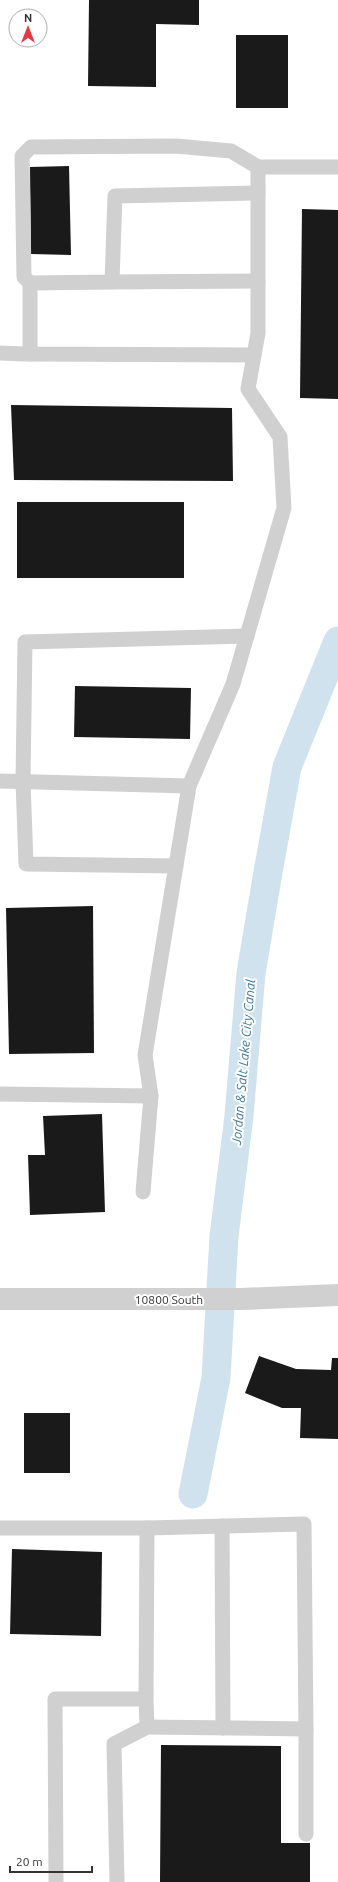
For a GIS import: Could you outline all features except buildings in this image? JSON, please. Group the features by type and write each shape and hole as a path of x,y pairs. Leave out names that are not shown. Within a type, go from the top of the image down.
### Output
{"street":[{"name":"10800 South","path":"0,1299 241,1299 338,1295"}],"lane":[{"path":"30,354 30,283 24,277 22,156 31,147 176,146 231,151 258,167 338,167"},
{"path":"143,1192 151,1096 145,1055 189,786 233,684 284,508 280,436 248,389 258,333 258,167"},
{"path":"112,282 115,196 258,193"},
{"path":"30,283 258,281"},
{"path":"0,352 30,354 254,355"},
{"path":"176,866 26,864 22,781 25,642 247,636"},
{"path":"0,781 189,786"},
{"path":"0,1094 151,1096"},
{"path":"0,1528 147,1528 304,1524 306,1834"},
{"path":"222,1526 223,1728"},
{"path":"147,1528 147,1727"},
{"path":"56,1882 55,1699 146,1699"},
{"path":"117,1882 114,1744 147,1727 306,1729"}],"waterway":[{"name":"Jordan & Salt Lake City Canal","path":"193,1494 216,1378 224,1236 239,1116 251,973 268,872 287,767 338,641"}]}
